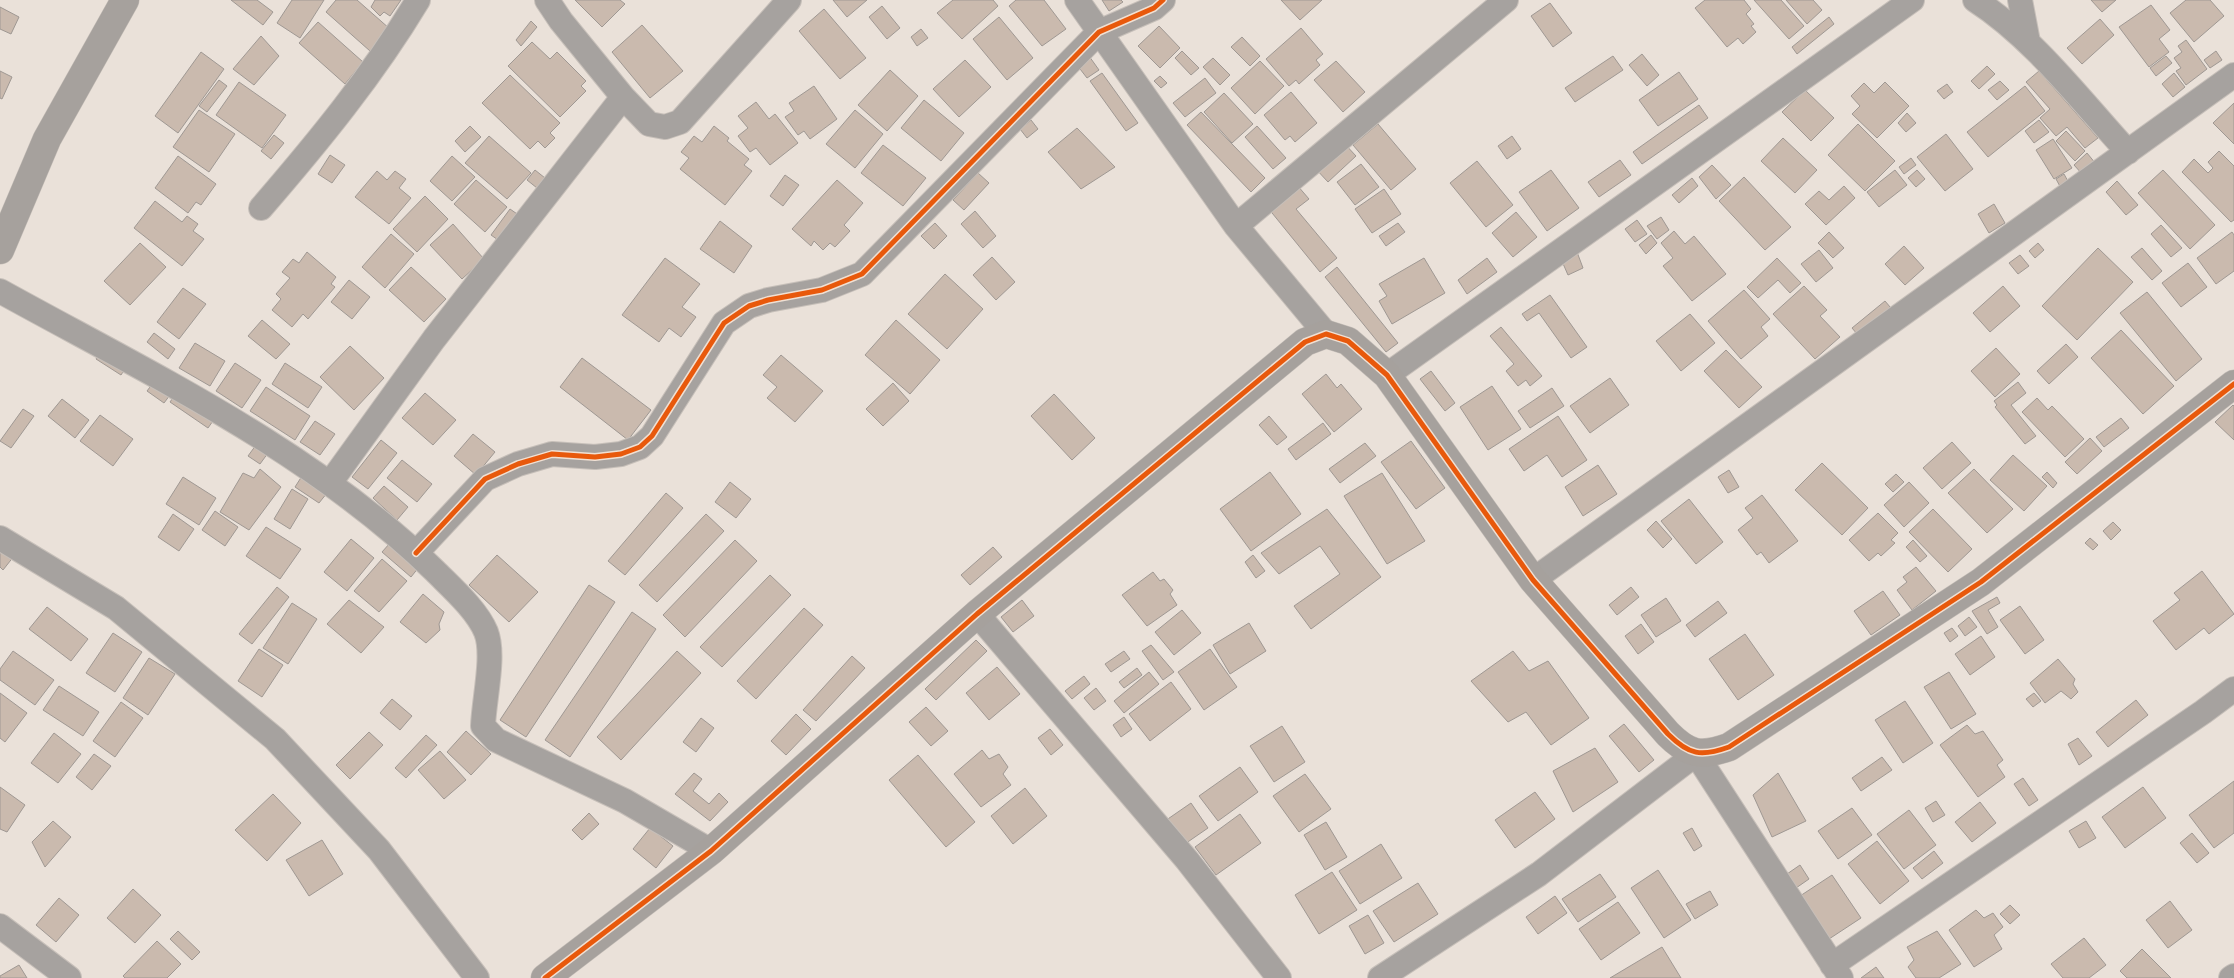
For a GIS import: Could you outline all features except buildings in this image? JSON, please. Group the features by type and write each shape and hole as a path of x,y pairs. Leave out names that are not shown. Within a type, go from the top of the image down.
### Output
{"street":[{"path":"0,250 48,139 125,0"},
{"path":"261,208 332,124 396,37 418,0"},
{"path":"547,0 561,21 623,98 649,124 665,127 680,122 789,0"},
{"path":"1077,0 1236,226 1326,334 1348,341 1387,375 1533,580 1668,734 1679,745 1696,754 1837,972 2234,689"},
{"path":"416,553 485,479 518,464 552,454 595,457 622,454 640,447 652,436 724,323 749,306 768,300 822,290 862,274 1099,32 1154,8 1163,0"},
{"path":"1236,226 1506,0"},
{"path":"1387,375 1912,0"},
{"path":"1975,0 1992,11 2028,42 2128,152"},
{"path":"2020,0 2028,42"},
{"path":"1533,580 2234,74"},
{"path":"330,483 434,339 623,98"},
{"path":"0,291 235,421 330,483 416,553 464,600 486,631 490,652 483,726 496,740 625,801 711,851"},
{"path":"545,978 711,851 977,614 1305,342 1326,334"},
{"path":"1380,978 1539,874 1696,754 1712,753 1729,747 1981,582 2234,384"},
{"path":"0,538 116,608 275,739 379,850 477,978"},
{"path":"977,614 1187,860 1279,978"},
{"path":"0,926 69,978"}],"cycle path":[{"path":"416,553 485,479 518,464 552,454 595,457 621,454 640,447 652,436 724,323 749,306 768,300 822,290 862,274 1099,32 1154,8 1163,0"},
{"path":"545,978 711,851 977,614 1305,342 1326,334 1348,341 1387,375 1533,580 1668,734 1689,750 1703,753 1729,747 1981,582 2234,384"}]}
